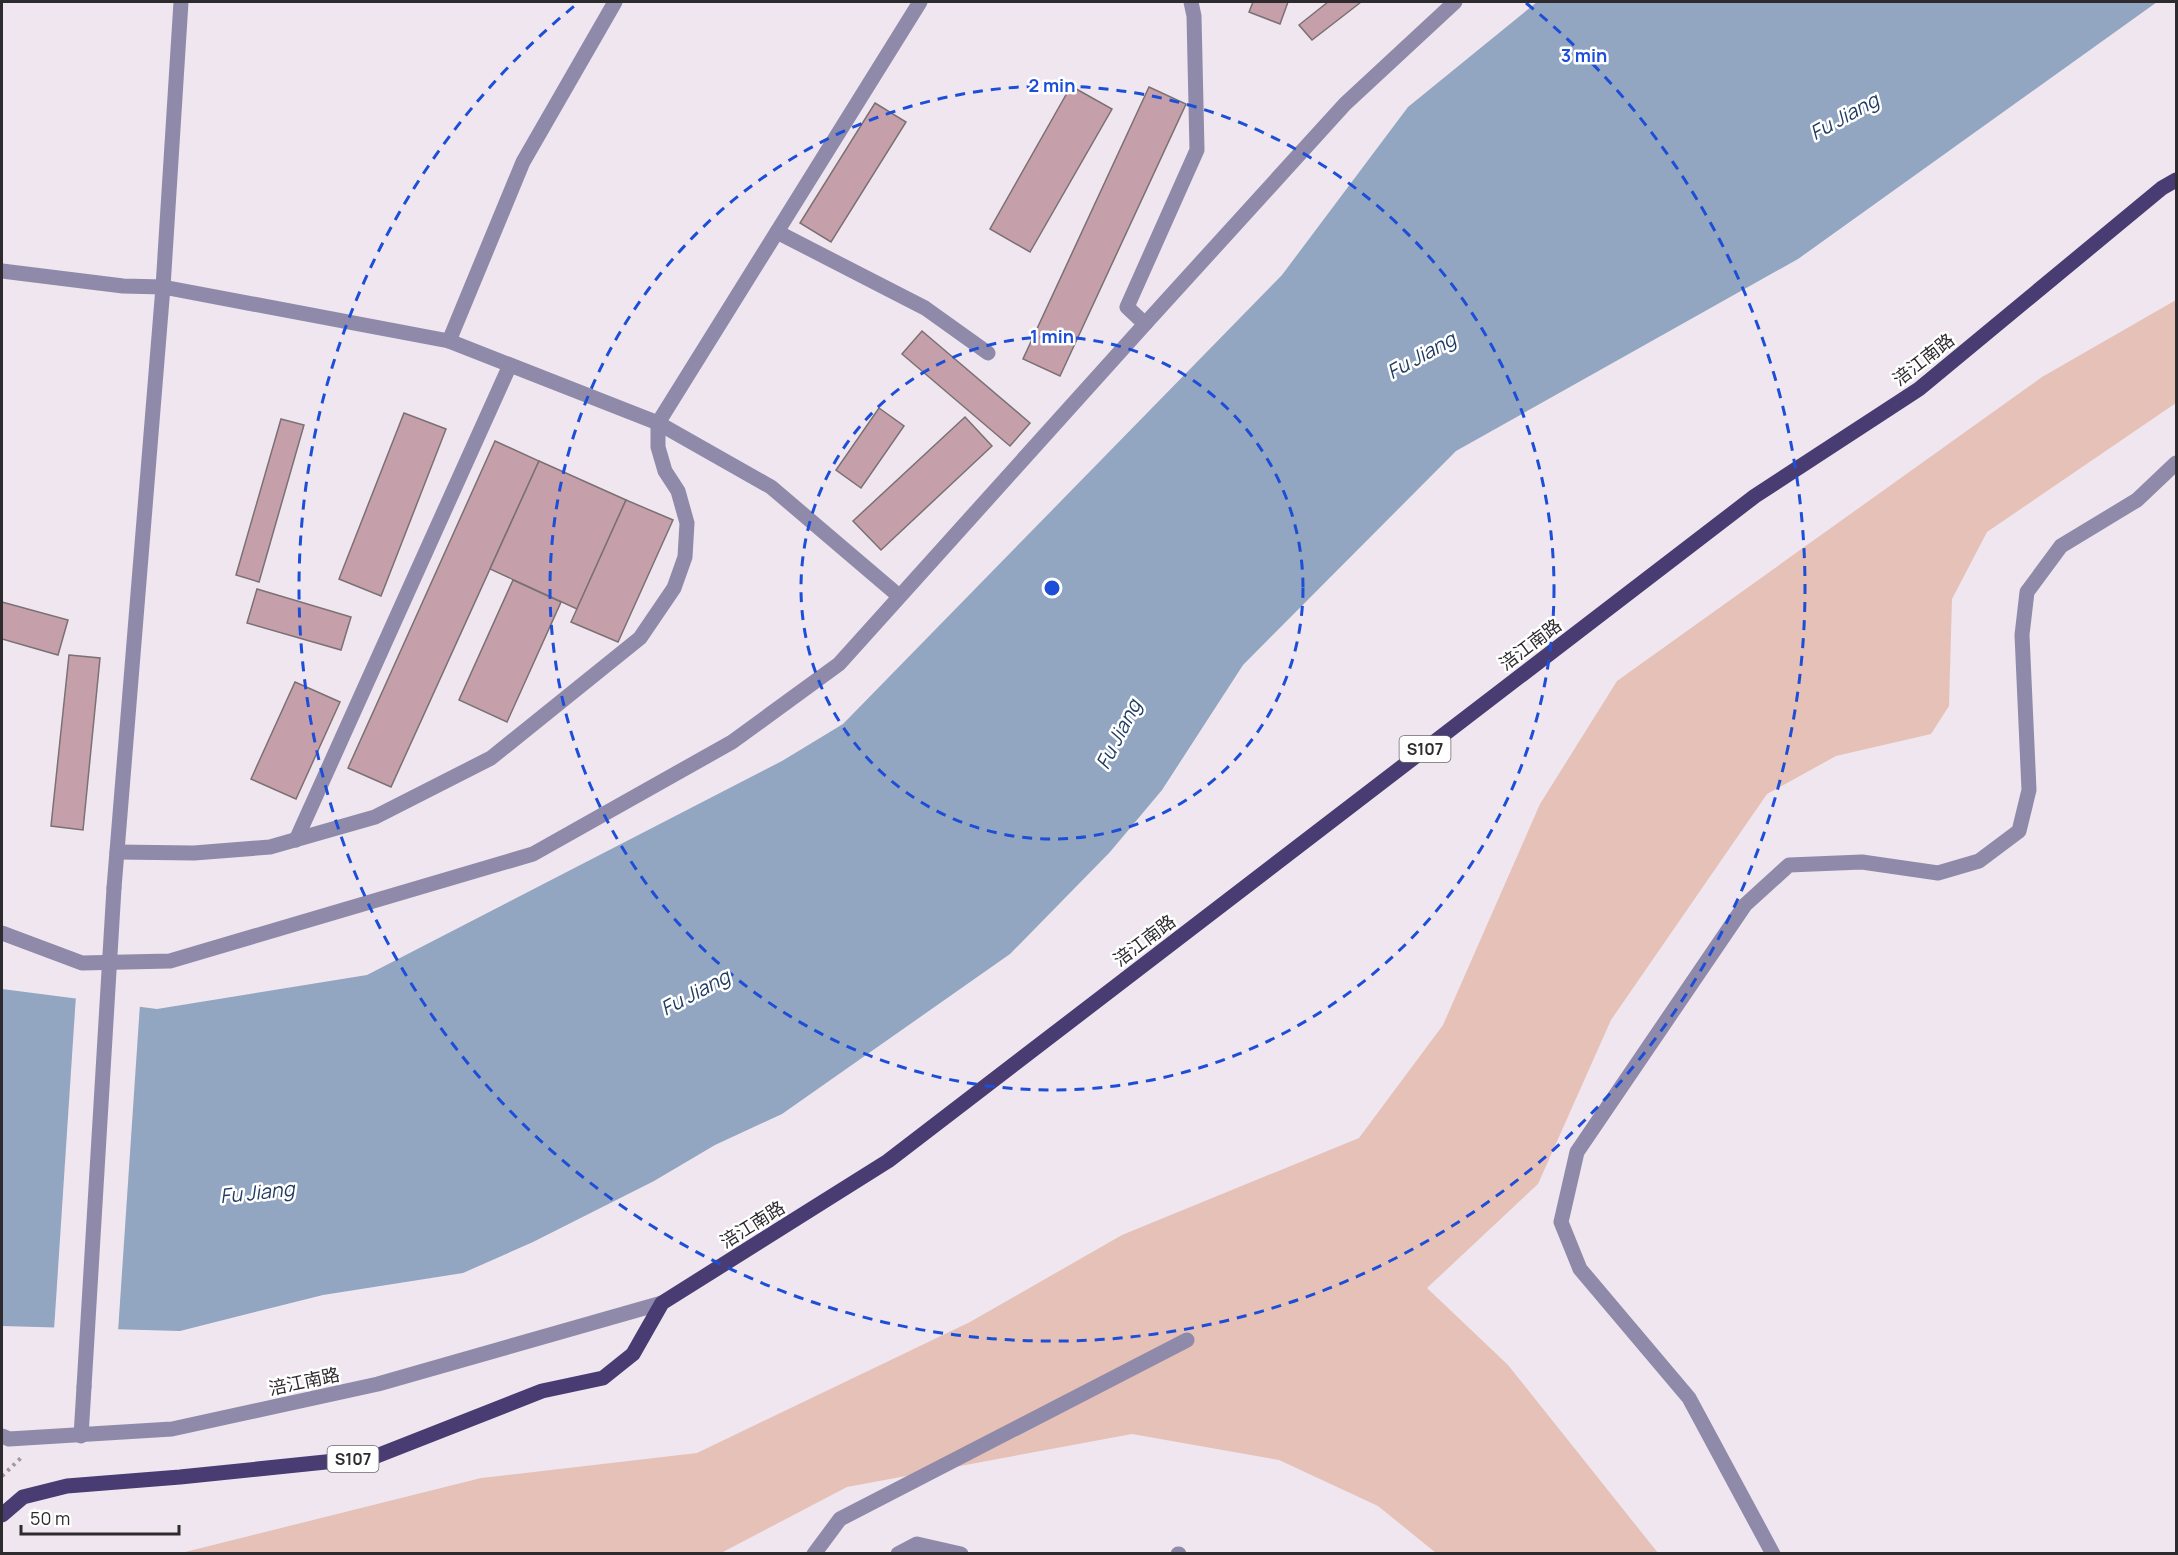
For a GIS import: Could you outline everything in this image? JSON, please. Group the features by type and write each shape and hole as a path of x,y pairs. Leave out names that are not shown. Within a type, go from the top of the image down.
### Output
{"main road":[{"name":"涪江南路","path":"662,1304 888,1161 1755,496 1919,389 2162,188 2176,180"},
{"name":"S107","path":"2,1515 24,1497 67,1486 180,1478 374,1457 542,1391 603,1378 633,1354 662,1304"}],"street":[{"path":"81,1436 114,888 163,287 181,2"},
{"path":"449,341 523,162 615,2"},
{"path":"117,852 215,851 270,847 375,817 491,759 640,638 674,588 685,557 687,524 678,491 665,471 658,447 658,423 920,2"},
{"path":"1144,324 1127,307 1197,150 1194,16 1191,2"},
{"path":"2,933 82,963 170,961 532,854 732,742 838,664 1345,104 1455,2"},
{"path":"777,232 925,308 988,353"},
{"path":"2,271 123,286 163,287 449,341 658,423 771,487 899,596"},
{"path":"296,840 510,365"},
{"path":"1773,1554 1689,1398 1580,1269 1561,1222 1577,1152 1745,905 1789,865 1862,862 1938,873 1979,861 2019,831 2029,790 2022,635 2027,592 2061,546 2138,500 2176,463"},
{"name":"涪江南路","path":"2,1436 9,1439 172,1429 378,1384 662,1304"},
{"path":"814,1554 840,1519 1187,1340"},
{"path":"898,1554 917,1544 961,1554"}],"shaded area":[{"path":"2176,300 2176,403 1987,532 1952,599 1949,706 1931,734 1836,756 1767,794 1611,1020 1538,1184 1427,1288 1508,1365 1658,1553 1436,1553 1378,1506 1279,1460 1132,1434 847,1487 721,1553 177,1554 481,1478 697,1453 970,1322 1122,1235 1359,1138 1443,1025 1540,804 1617,681 2042,377"}],"water":[{"name":"Fu Jiang","path":"1537,2 2157,2 1798,259 1456,451 1243,665 1162,790 1110,852 1010,954 782,1114 715,1145 654,1181 533,1242 463,1273 323,1295 180,1331 2,1326 2,989 157,1009 367,975 782,761 843,724 1282,275 1408,107"}],"pier":[{"path":"76,995 140,1004 118,1332 54,1330"}],"building":[{"path":"1253,2 1288,2 1280,24 1249,12"},
{"path":"1328,2 1361,2 1312,40 1299,25"},
{"path":"1071,86 1112,109 1030,252 990,229"},
{"path":"1149,87 1186,104 1060,376 1023,359"},
{"path":"875,103 906,122 831,242 800,223"},
{"path":"922,331 1030,423 1010,446 902,354"},
{"path":"879,408 904,426 861,488 836,470"},
{"path":"404,413 446,429 381,596 339,579"},
{"path":"965,417 992,446 881,550 853,521"},
{"path":"281,419 304,425 259,582 236,575"},
{"path":"495,441 539,461 391,787 348,768"},
{"path":"539,461 626,500 577,609 490,569"},
{"path":"626,500 673,520 618,642 571,622"},
{"path":"513,580 561,602 507,722 459,700"},
{"path":"257,589 351,617 341,650 247,623"},
{"path":"2,602 68,620 58,655 2,639"},
{"path":"69,655 100,658 83,830 51,826"},
{"path":"295,682 340,702 296,799 251,779"}]}
